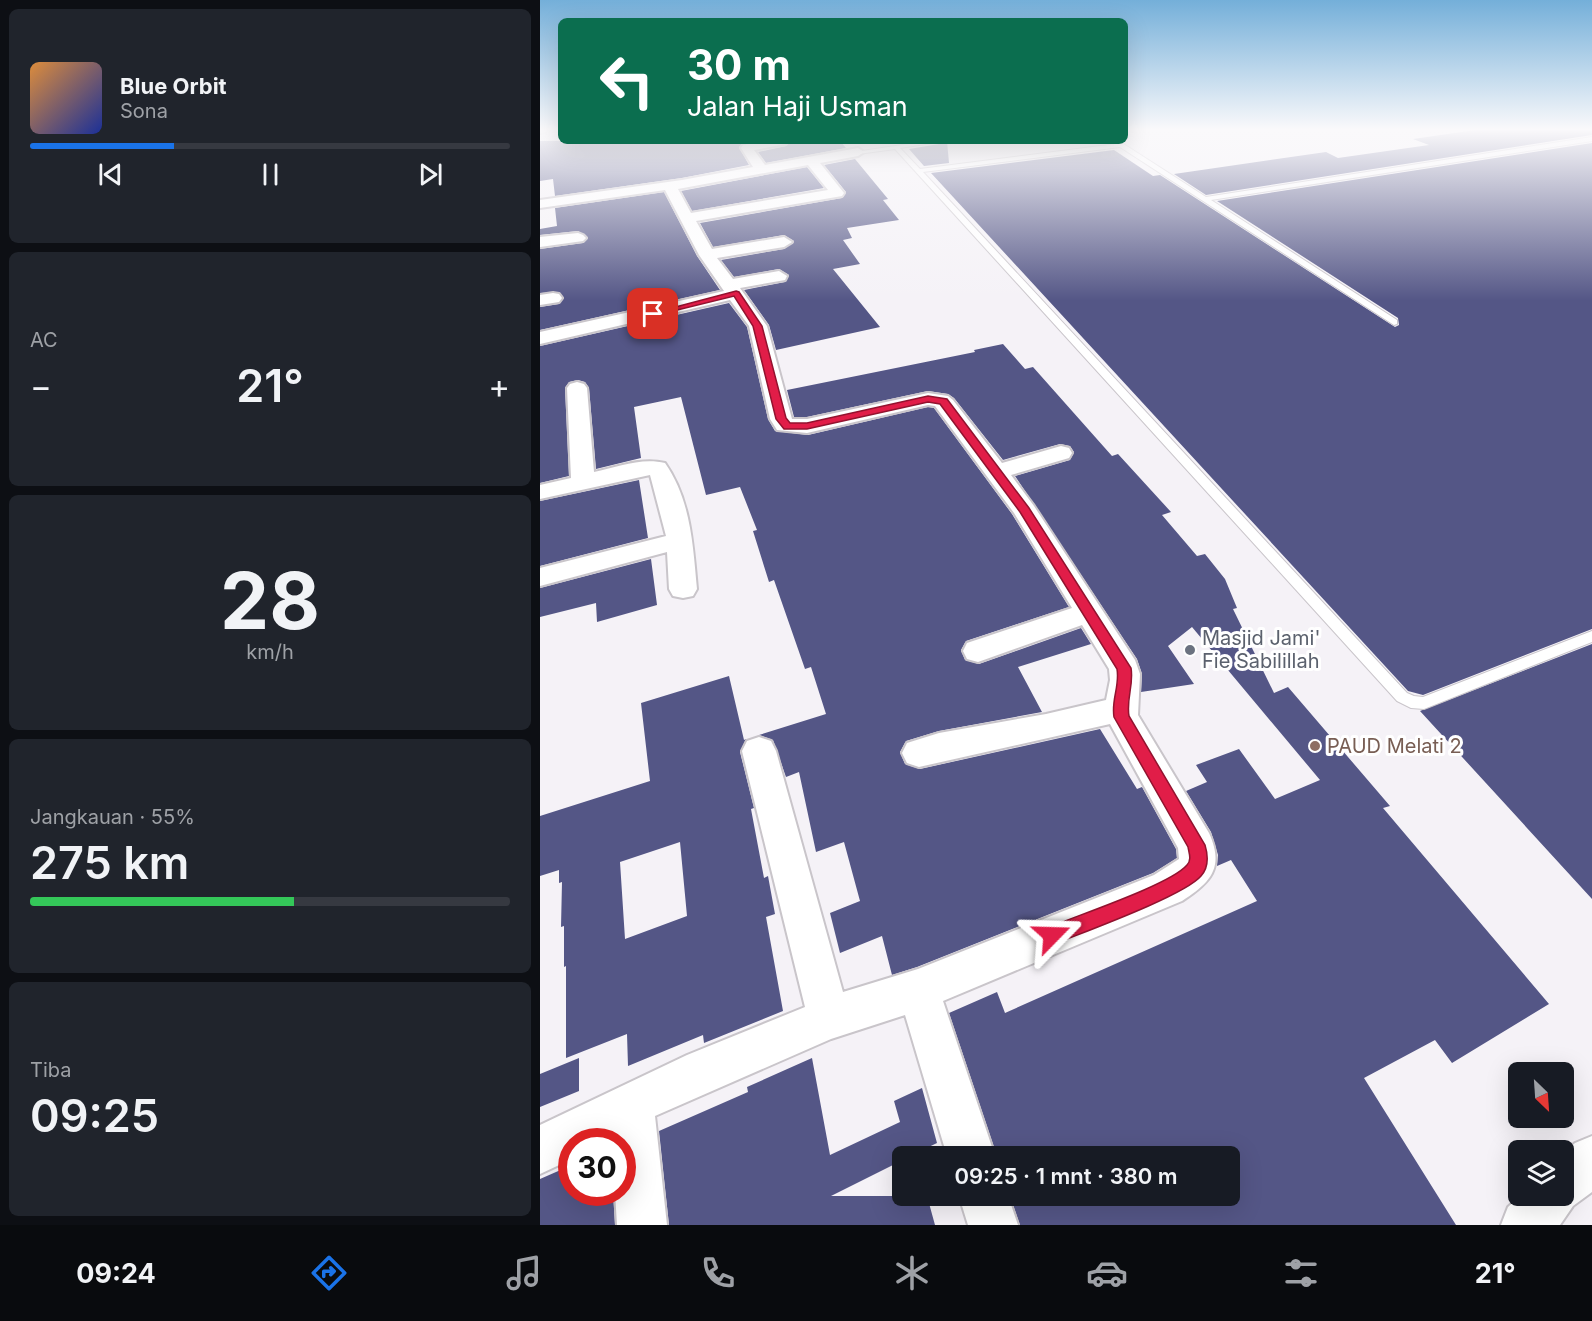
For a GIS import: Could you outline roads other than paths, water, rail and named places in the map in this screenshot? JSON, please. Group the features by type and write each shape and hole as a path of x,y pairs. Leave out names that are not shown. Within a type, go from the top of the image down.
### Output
{"street":[{"path":"540,205 659,187"},
{"path":"540,1150 631,1104 829,1018 918,990 1168,888 1195,870 1199,858 1196,845 1125,724 1119,703 1126,680 1125,672 1025,511 946,404 937,399 922,400 807,426 785,425 781,419 758,326 707,255 687,218 675,187"},
{"path":"687,218 837,193 832,187"},
{"path":"540,242 578,238"},
{"path":"707,255 784,242"},
{"path":"540,338 779,276"},
{"path":"577,388 583,482"},
{"path":"997,472 1060,453"},
{"path":"540,492 643,468 657,468 662,474 680,541 683,589"},
{"path":"540,577 632,551 680,541"},
{"path":"978,651 1087,613"},
{"path":"919,753 960,742 1046,727 1120,710"},
{"path":"759,751 829,1018"},
{"path":"918,990 968,1146"},
{"path":"631,1104 642,1225"},
{"path":"1574,1176 1592,1160"},
{"path":"987,1206 993,1225"},
{"path":"1526,1225 1544,1206"}],"lane":[{"path":"935,187 1402,697 1411,702 1424,703 1592,636"},
{"path":"1188,187 1394,322"},
{"path":"1206,199 1282,187"}],"place":[{"name":"Masjid Jami' Fie Sabilillah","path":"1190,650"},
{"name":"PAUD Melati 2","path":"1315,746"}]}
